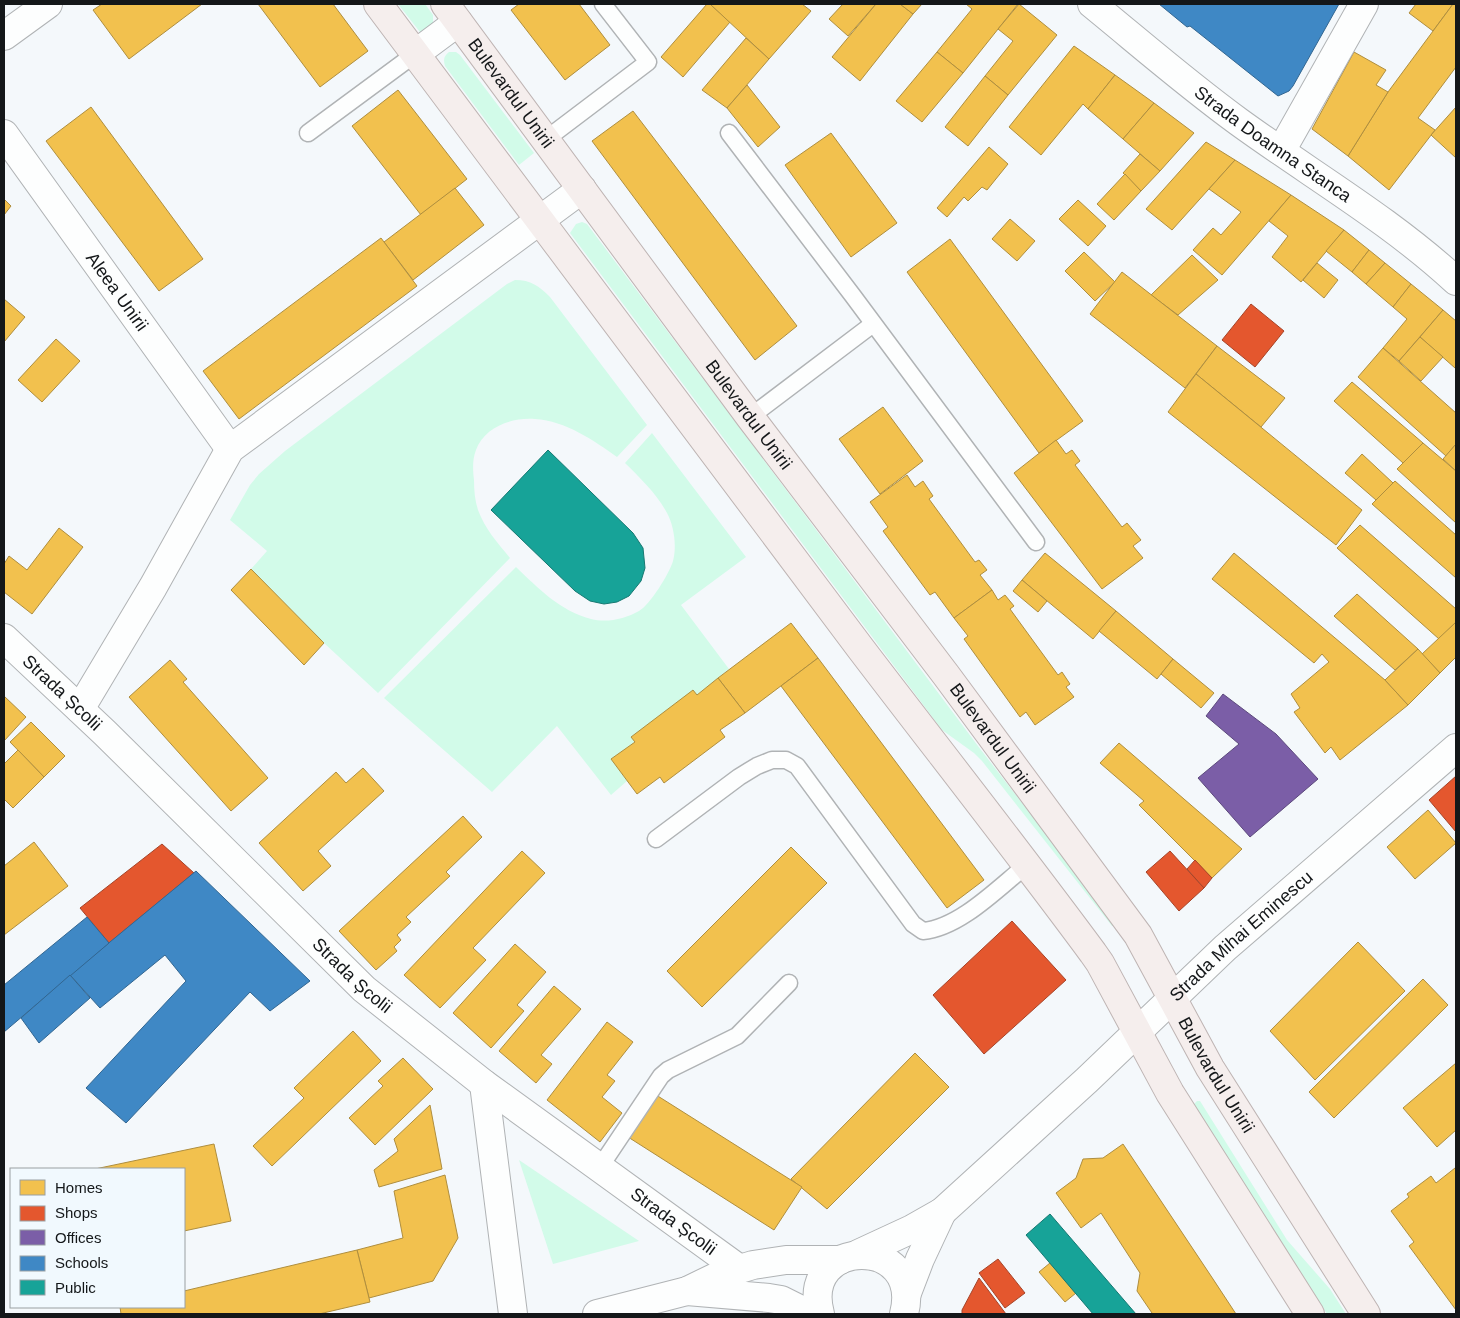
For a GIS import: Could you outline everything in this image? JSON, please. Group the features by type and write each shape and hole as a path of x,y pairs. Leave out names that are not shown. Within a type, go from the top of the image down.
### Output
{"main road":[{"path":"378,4 916,721 1028,864 1100,963 1170,1093 1310,1314"},
{"name":"Bulevardul Unirii","path":"451,13 750,417 940,667 1138,935 1210,1068 1366,1314"}],"street":[{"path":"4,36 48,4"},
{"name":"Strada Doamna Stanca","path":"1092,4 1209,100 1375,214 1456,281"},
{"path":"1281,151 1364,4"},
{"name":"Bulevardul Unirii","path":"415,54 451,13"},
{"name":"Aleea Unirii","path":"4,134 230,449"},
{"path":"80,710 153,587 230,449 582,189"},
{"name":"Strada Școlii","path":"4,638 104,733 349,976 484,1084 738,1268"},
{"name":"Strada Mihai Eminescu","path":"849,1257 912,1229 942,1212 1172,1000 1225,948 1456,748"},
{"path":"484,1084 513,1314"},
{"name":"Strada Mihai Eminescu","path":"905,1303 920,1258 942,1212"},
{"path":"820,1314 817,1300 819,1286 825,1273 849,1257 871,1255 884,1260 894,1268 902,1279 905,1303"},
{"name":"Strada Școlii","path":"688,1290 738,1268 778,1261 849,1257"},
{"path":"597,1314 688,1290 781,1300 808,1314"}],"lane":[{"path":"545,140 648,62 603,4"},
{"path":"308,133 415,54"},
{"path":"729,133 1036,542"},
{"path":"750,417 873,324"},
{"path":"656,839 739,776 772,760 786,760 797,766 913,924 923,931 936,930 951,924 1028,864"},
{"path":"600,1167 661,1076 668,1070 738,1036 790,983"}],"green space":[{"path":"398,4 425,4 433,15 433,25 420,32"},
{"path":"449,52 456,52 460,55 534,153 519,165 445,66 444,58"},
{"path":"582,222 587,224 981,750 1115,923 1115,926 1112,926 982,761 942,730 570,233 576,224"},
{"path":"515,280 534,284 550,297 647,425 617,457 579,432 558,423 535,419 508,422 485,435 476,450 474,458 474,492 476,503 488,529 510,558 378,693 324,643 251,569 267,551 230,520 250,485 259,474 285,451 507,284"},
{"path":"652,433 746,557 681,605 729,669 697,695 693,691 631,737 635,742 611,759 627,781 611,795 557,726 492,792 384,698 516,567 559,605 591,619 603,621 616,620 634,614 643,608 659,589 668,573 675,549 673,530 663,506 625,463"},
{"path":"1200,1101 1287,1240 1330,1289 1346,1314 1327,1314 1194,1104"},
{"path":"519,1160 639,1241 553,1264"}],"building: Homes":[{"path":"102,4 202,4 129,59 93,10"},
{"path":"258,4 333,4 368,51 320,87"},
{"path":"519,4 579,4 610,45 565,80 511,10"},
{"path":"707,4 710,4 730,22 683,77 661,57"},
{"path":"710,4 802,4 811,11 769,59"},
{"path":"843,4 876,4 848,36 829,19"},
{"path":"876,4 900,4 913,14 860,81 832,57"},
{"path":"900,4 922,4 913,14"},
{"path":"966,4 1018,4 963,73 937,52 972,9"},
{"path":"1019,4 1057,35 1008,95 985,76 1013,41 998,29"},
{"path":"1416,4 1453,4 1433,31 1409,13"},
{"path":"1453,4 1456,4 1456,67 1418,118 1435,130 1389,190 1348,156 1388,92"},
{"path":"746,38 769,59 727,108 702,90"},
{"path":"1074,46 1115,75 1088,109 1083,104 1041,155 1009,127"},
{"path":"937,52 963,73 922,122 896,101"},
{"path":"1354,52 1386,70 1376,85 1388,92 1348,156 1312,129"},
{"path":"1115,75 1154,103 1123,139 1088,109"},
{"path":"985,76 1008,95 968,146 945,127"},
{"path":"747,85 780,127 758,147 727,108"},
{"path":"398,90 467,179 421,215 352,126"},
{"path":"1154,103 1194,133 1160,171 1123,139"},
{"path":"91,107 203,259 159,291 46,141"},
{"path":"1456,107 1456,158 1431,135"},
{"path":"633,111 797,326 755,360 592,141"},
{"path":"831,133 897,223 851,257 785,165"},
{"path":"1206,142 1235,160 1172,230 1146,209"},
{"path":"989,147 1008,164 987,190 982,187 968,201 964,197 947,217 937,208"},
{"path":"1140,154 1160,171 1141,191 1123,173"},
{"path":"1235,160 1291,195 1222,275 1193,250 1213,228 1221,235 1241,212 1209,189"},
{"path":"1125,174 1141,191 1114,220 1097,204"},
{"path":"455,188 484,225 413,280 384,242"},
{"path":"1291,195 1344,230 1301,282 1272,257 1288,236 1269,221"},
{"path":"4,199 11,206 4,215"},
{"path":"1078,200 1106,226 1088,246 1059,219"},
{"path":"1010,219 1035,241 1017,261 992,239"},
{"path":"1344,230 1369,250 1352,272 1326,251"},
{"path":"381,238 417,286 239,419 203,371"},
{"path":"950,239 1083,421 1039,453 907,272"},
{"path":"1369,250 1385,263 1366,284 1352,272"},
{"path":"1084,252 1115,282 1095,301 1065,271"},
{"path":"1192,255 1218,280 1178,315 1151,295"},
{"path":"1317,263 1338,280 1324,298 1303,280"},
{"path":"1385,263 1411,284 1393,307 1366,284"},
{"path":"1122,272 1217,346 1185,388 1090,314"},
{"path":"1411,284 1443,310 1399,361 1383,348 1407,319 1393,307"},
{"path":"4,299 25,317 4,342"},
{"path":"1443,310 1456,321 1455,368 1420,337"},
{"path":"1420,337 1443,357 1421,381 1399,361"},
{"path":"56,339 80,361 42,402 18,380"},
{"path":"1217,346 1285,398 1261,427 1196,374"},
{"path":"1383,348 1456,413 1456,444 1446,456 1358,377"},
{"path":"1196,374 1362,510 1336,545 1168,412"},
{"path":"1352,382 1423,443 1403,463 1334,401"},
{"path":"883,407 923,461 880,494 839,439"},
{"path":"1056,440 1066,454 1072,450 1080,461 1075,465 1122,527 1127,523 1141,540 1133,546 1143,558 1102,589 1014,473"},
{"path":"1423,443 1456,471 1456,523 1397,469"},
{"path":"1456,444 1456,471 1443,459"},
{"path":"1362,454 1393,483 1376,500 1345,473"},
{"path":"907,475 915,487 923,481 933,496 929,499 975,562 979,560 987,570 980,575 992,590 954,618 935,592 930,595 883,531 888,527 870,502"},
{"path":"1395,481 1456,535 1456,578 1372,504"},
{"path":"1360,525 1456,609 1456,622 1439,639 1337,548"},
{"path":"59,528 83,547 32,614 4,592 4,564 9,556 27,570"},
{"path":"1045,553 1116,611 1093,639 1022,580"},
{"path":"1234,553 1385,680 1408,705 1340,760 1331,747 1325,753 1294,712 1300,708 1291,694 1329,662 1322,654 1314,663 1212,579"},
{"path":"251,569 324,643 304,665 231,590"},
{"path":"1022,580 1047,601 1038,612 1013,591"},
{"path":"992,590 998,600 1005,595 1014,606 1010,609 1058,675 1062,672 1070,684 1066,687 1074,697 1035,725 1026,712 1020,717 964,639 968,636 954,618"},
{"path":"1357,594 1418,649 1395,670 1334,616"},
{"path":"1116,611 1173,659 1157,679 1099,631"},
{"path":"1456,622 1456,657 1440,673 1422,654"},
{"path":"791,623 818,658 745,713 718,678"},
{"path":"1418,649 1440,673 1408,705 1385,680"},
{"path":"818,658 984,880 947,908 781,686"},
{"path":"1173,659 1214,693 1201,708 1161,674"},
{"path":"170,660 187,679 183,682 268,778 231,811 129,697"},
{"path":"718,678 745,713 720,730 725,737 664,783 660,777 637,794 611,759 635,742 631,737 693,690 697,695"},
{"path":"4,696 26,717 4,741"},
{"path":"31,722 65,756 44,777 10,742"},
{"path":"1119,743 1242,849 1212,878 1139,805 1144,801 1100,763"},
{"path":"18,750 44,777 13,808 4,799 4,764"},
{"path":"363,768 384,791 318,851 331,866 303,891 259,843 336,772 346,783"},
{"path":"1428,810 1456,843 1415,879 1387,847"},
{"path":"463,816 482,837 446,872 450,876 406,917 411,922 397,935 401,940 394,947 397,951 376,970 339,931"},
{"path":"34,842 68,886 4,935 4,866"},
{"path":"791,847 827,883 702,1007 667,971"},
{"path":"522,851 545,873 473,948 486,960 440,1008 404,975"},
{"path":"1358,942 1405,991 1315,1080 1270,1031"},
{"path":"515,944 546,972 517,1005 524,1011 491,1048 453,1013"},
{"path":"1423,979 1448,1005 1334,1118 1309,1092"},
{"path":"554,986 581,1009 541,1055 552,1064 536,1083 499,1051"},
{"path":"607,1022 633,1042 607,1075 615,1081 602,1097 622,1113 600,1142 547,1100"},
{"path":"353,1031 381,1061 272,1166 253,1146 304,1098 294,1088"},
{"path":"915,1053 949,1087 827,1209 791,1179"},
{"path":"403,1058 433,1089 375,1145 349,1118 383,1086 378,1081"},
{"path":"1456,1063 1456,1130 1437,1147 1403,1108"},
{"path":"653,1093 802,1187 774,1230 628,1137"},
{"path":"430,1105 442,1169 379,1187 374,1170 398,1151 394,1139"},
{"path":"214,1144 231,1221 185,1231 185,1168 100,1168"},
{"path":"1123,1144 1236,1314 1150,1314 1152,1313 1137,1291 1140,1273 1101,1213 1081,1228 1056,1193 1076,1178 1083,1159 1103,1158"},
{"path":"1455,1168 1456,1310 1409,1246 1414,1242 1391,1211 1409,1197 1407,1194 1431,1176 1436,1183"},
{"path":"445,1175 458,1238 433,1281 369,1298 357,1250 403,1238 394,1191"},
{"path":"357,1250 370,1302 319,1314 121,1314 120,1308 185,1308 185,1291"},
{"path":"1050,1263 1076,1293 1065,1302 1039,1272"}],"building: Shops":[{"path":"1251,304 1284,331 1255,367 1222,340"},
{"path":"1456,776 1456,832 1429,800"},
{"path":"162,844 194,873 109,943 80,908"},
{"path":"1170,851 1204,888 1179,911 1146,872"},
{"path":"1195,860 1212,878 1204,888 1187,869"},
{"path":"1012,921 1066,980 984,1054 933,995"},
{"path":"998,1259 1025,1293 1005,1308 979,1273"},
{"path":"979,1278 1006,1314 962,1314 962,1310"}],"building: Offices":[{"path":"1223,694 1276,734 1318,779 1250,837 1198,778 1239,744 1206,716"}],"building: Schools":[{"path":"1159,4 1339,4 1293,86 1289,91 1278,96 1190,26 1187,27"},
{"path":"196,871 310,981 270,1011 250,992 126,1123 86,1088 186,981 165,955 100,1008 70,975"},
{"path":"87,917 109,943 4,1032 4,985"},
{"path":"70,975 90,998 39,1043 21,1018"}],"building: Public":[{"path":"548,450 633,533 643,548 645,568 641,581 629,596 617,602 604,604 590,601 575,591 491,510"},
{"path":"1050,1214 1136,1314 1093,1314 1026,1235"}]}
